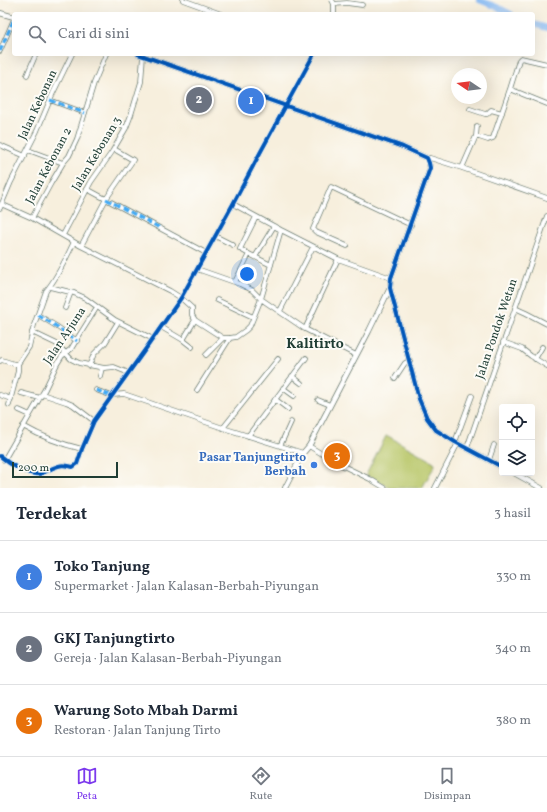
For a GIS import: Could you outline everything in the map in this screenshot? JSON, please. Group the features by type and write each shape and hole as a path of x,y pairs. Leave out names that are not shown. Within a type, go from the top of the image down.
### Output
{"street":[{"path":"184,0 216,12"},
{"path":"334,12 333,2 362,5"},
{"path":"0,13 12,17"},
{"path":"0,51 12,23"},
{"path":"26,75 35,56"},
{"name":"Jalan Kebonan","path":"1,206 38,131 50,100 71,56"},
{"name":"Jalan Kebonan 2","path":"32,218 63,163 69,156 77,139 94,83 105,56"},
{"name":"Jalan Kebonan 3","path":"63,235 87,189 114,149 132,115 141,82 140,56"},
{"path":"143,56 403,148 427,158 462,168 547,198"},
{"path":"0,456 4,460 21,469 40,474 59,465 74,467 77,464 94,420 113,396 181,298 313,56"},
{"path":"476,136 488,140 493,138 519,60 521,58 547,64"},
{"path":"510,90 547,104"},
{"path":"50,100 85,113"},
{"path":"470,109 486,114 489,110 502,113"},
{"path":"117,124 126,128"},
{"path":"462,168 476,136 477,126"},
{"path":"0,145 25,156"},
{"path":"80,246 106,199 133,160 114,149"},
{"path":"28,150 63,163"},
{"path":"285,488 303,454 309,446 390,288 391,278 430,168 430,163 427,158"},
{"path":"347,246 316,232 313,229 331,187 410,225"},
{"path":"87,189 206,253"},
{"path":"233,204 338,259 391,278"},
{"path":"1,206 32,218 80,246 170,291 192,308 192,315 195,320 222,338 236,337 250,326 261,299 281,230"},
{"path":"256,216 240,249 271,265"},
{"name":"Jalan Pondok Wetan","path":"467,448 547,216"},
{"path":"255,257 274,226"},
{"path":"215,236 232,245"},
{"path":"9,405 18,371 18,364 28,347 46,291 50,287 74,242"},
{"path":"280,311 313,247"},
{"path":"235,282 249,254"},
{"path":"306,329 338,259"},
{"path":"197,268 252,290 261,299 306,329 356,355"},
{"path":"50,287 71,292 86,298 118,322 153,339"},
{"path":"390,288 420,399 427,418 436,430 456,443 499,465"},
{"path":"65,308 71,292"},
{"path":"386,297 393,298"},
{"path":"217,300 253,317"},
{"name":"Jalan Arjuna","path":"4,460 41,396 57,364 62,356 71,349 97,307"},
{"path":"515,308 547,324"},
{"path":"38,315 77,340"},
{"path":"183,340 195,320"},
{"path":"89,366 97,351 105,344 118,322"},
{"path":"161,327 192,347"},
{"path":"32,332 56,344 75,361 89,366 102,368 114,367 129,372"},
{"path":"206,355 222,338"},
{"path":"197,390 230,338"},
{"path":"503,342 522,349 535,359 547,365"},
{"path":"535,359 542,347"},
{"path":"248,436 306,358"},
{"path":"223,428 278,359"},
{"path":"0,361 2,360 18,364"},
{"path":"395,378 406,363 410,361"},
{"path":"100,376 102,368"},
{"path":"292,376 301,383"},
{"path":"121,384 124,394"},
{"path":"283,388 294,396"},
{"path":"96,390 113,396 124,394 303,454"},
{"path":"21,393 66,402 73,405 94,420"},
{"path":"0,395 11,399"},
{"path":"435,488 456,443 472,396"},
{"path":"275,399 288,409"},
{"path":"318,400 330,405"},
{"path":"19,410 30,415"},
{"path":"280,446 291,422"},
{"path":"23,426 51,440 82,448"},
{"path":"489,460 494,445"},
{"path":"309,446 337,463 385,488"},
{"path":"519,476 541,488"}],"green space":[{"path":"386,436 434,462 435,465 422,488 390,488 366,475"}],"waterway":[{"path":"479,0 507,12"},
{"path":"535,25 547,28"}],"marked path":[{"path":"0,51 12,24"},
{"path":"50,100 85,113"},
{"path":"106,199 160,228"},
{"path":"38,315 77,341"},
{"path":"96,390 112,396"}],"cycle path":[{"path":"144,56 403,147 427,158 430,168 391,278 390,288 419,399 427,418 436,430 499,465"},
{"path":"0,456 19,469 35,474 40,474 58,466 63,465 73,467 77,464 94,421 181,298 313,56"}],"place":[{"name":"GKJ Tanjungtirto","path":"199,100"},
{"name":"Toko Tanjung","path":"251,101"},
{"name":"Warung Soto Mbah Darmi","path":"337,456"},
{"name":"Pasar Tanjungtirto Berbah","path":"314,465"}],"district":[{"name":"Kalitirto","path":"315,344"}]}
